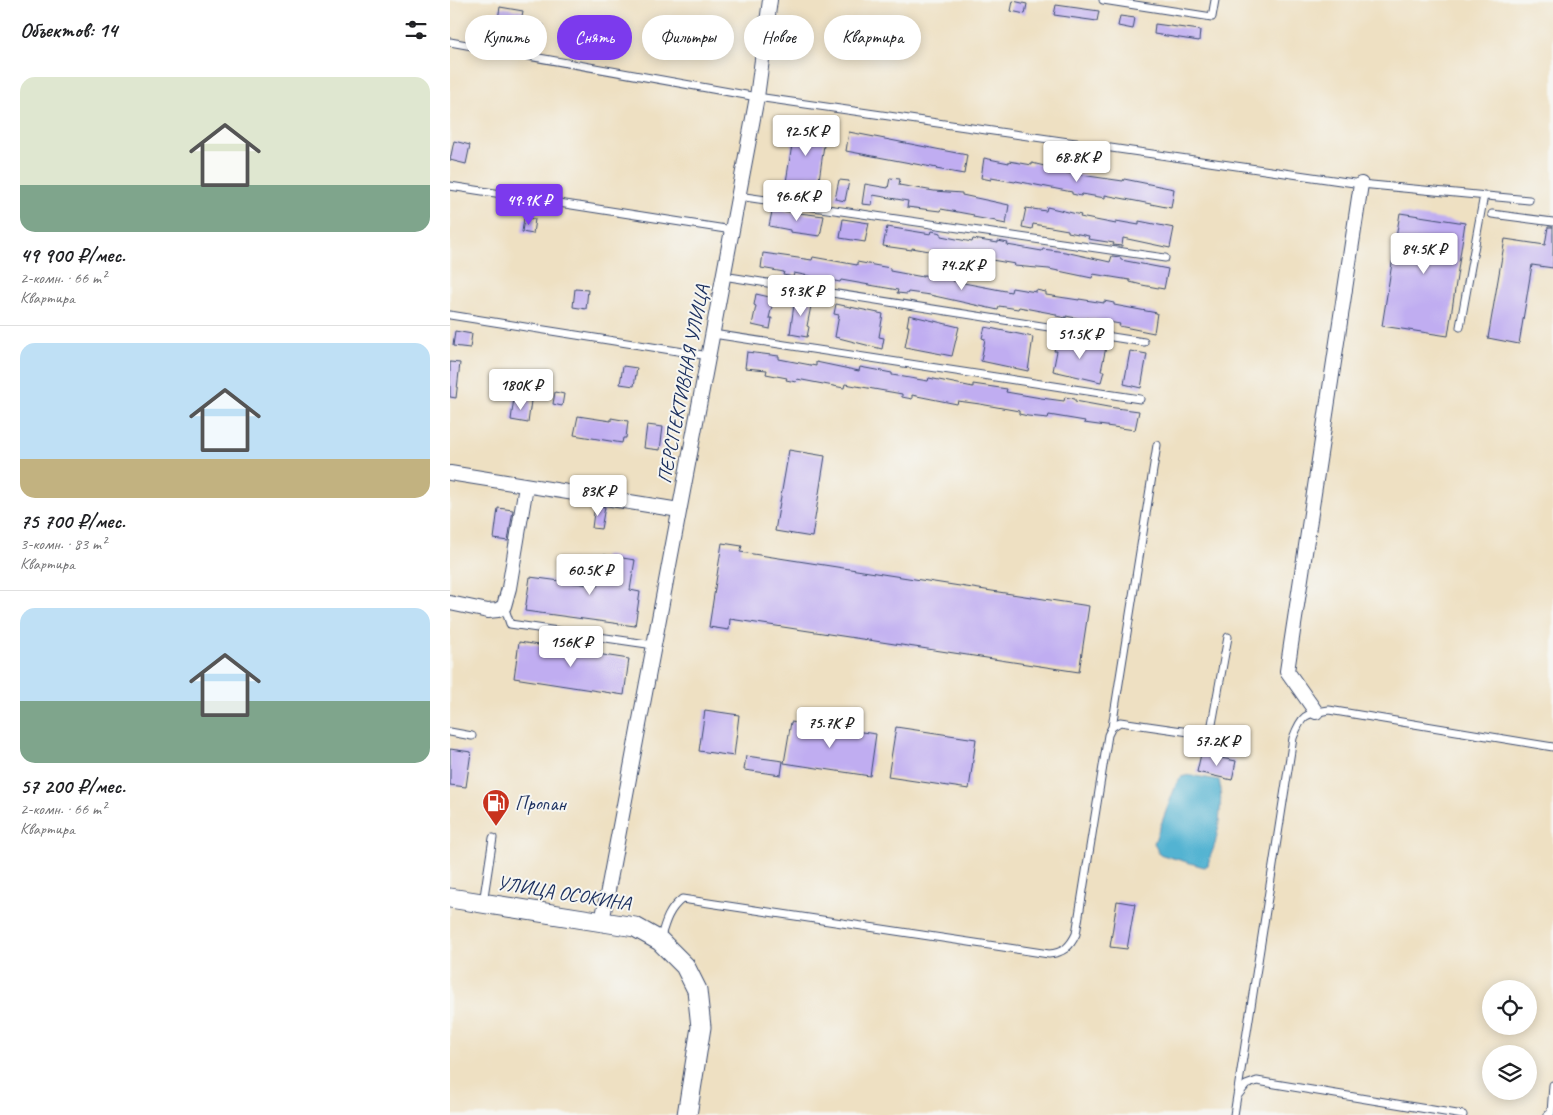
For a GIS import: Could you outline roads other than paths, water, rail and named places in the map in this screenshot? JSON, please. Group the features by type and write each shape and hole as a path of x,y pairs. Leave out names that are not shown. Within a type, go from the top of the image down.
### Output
{"main road":[{"name":"УЛИЦА ОСОКИНА","path":"450,898 635,927 660,941 685,966 697,990 701,1027 687,1115"}],"street":[{"name":"ПЕРСПЕКТИВНАЯ УЛИЦА","path":"602,922 757,97 770,0"},
{"path":"1316,712 1287,671 1361,184"},
{"path":"450,474 680,510"},
{"path":"450,603 488,610 498,610 504,606 509,588 526,486"}],"lane":[{"path":"1103,0 1212,18 1216,0"},
{"path":"450,42 757,97 1361,184 1529,200"},
{"path":"450,186 732,230"},
{"path":"1460,327 1484,195"},
{"path":"738,196 1165,258"},
{"path":"1492,214 1553,222"},
{"path":"724,276 1144,342"},
{"path":"450,315 708,356"},
{"path":"712,334 1140,399"},
{"path":"660,941 667,916 673,906 682,898 1049,954 1062,951 1072,943 1076,934 1108,735 1112,727 1157,445"},
{"path":"504,606 510,624 654,645"},
{"path":"1112,727 1120,722 1210,735 1228,637"},
{"path":"1234,1115 1293,738 1300,721 1310,713 1329,710 1553,747"},
{"path":"450,732 472,736"},
{"path":"483,903 493,838"},
{"path":"1238,1096 1246,1085 1257,1081 1463,1115"},
{"path":"1548,1115 1551,1113 1553,1085"}],"water":[{"path":"1189,775 1219,780 1220,786 1220,813 1217,832 1208,865 1204,867 1159,854 1154,843 1177,782 1181,777"}],"place":[{"name":"Пропан","path":"496,827"}]}
